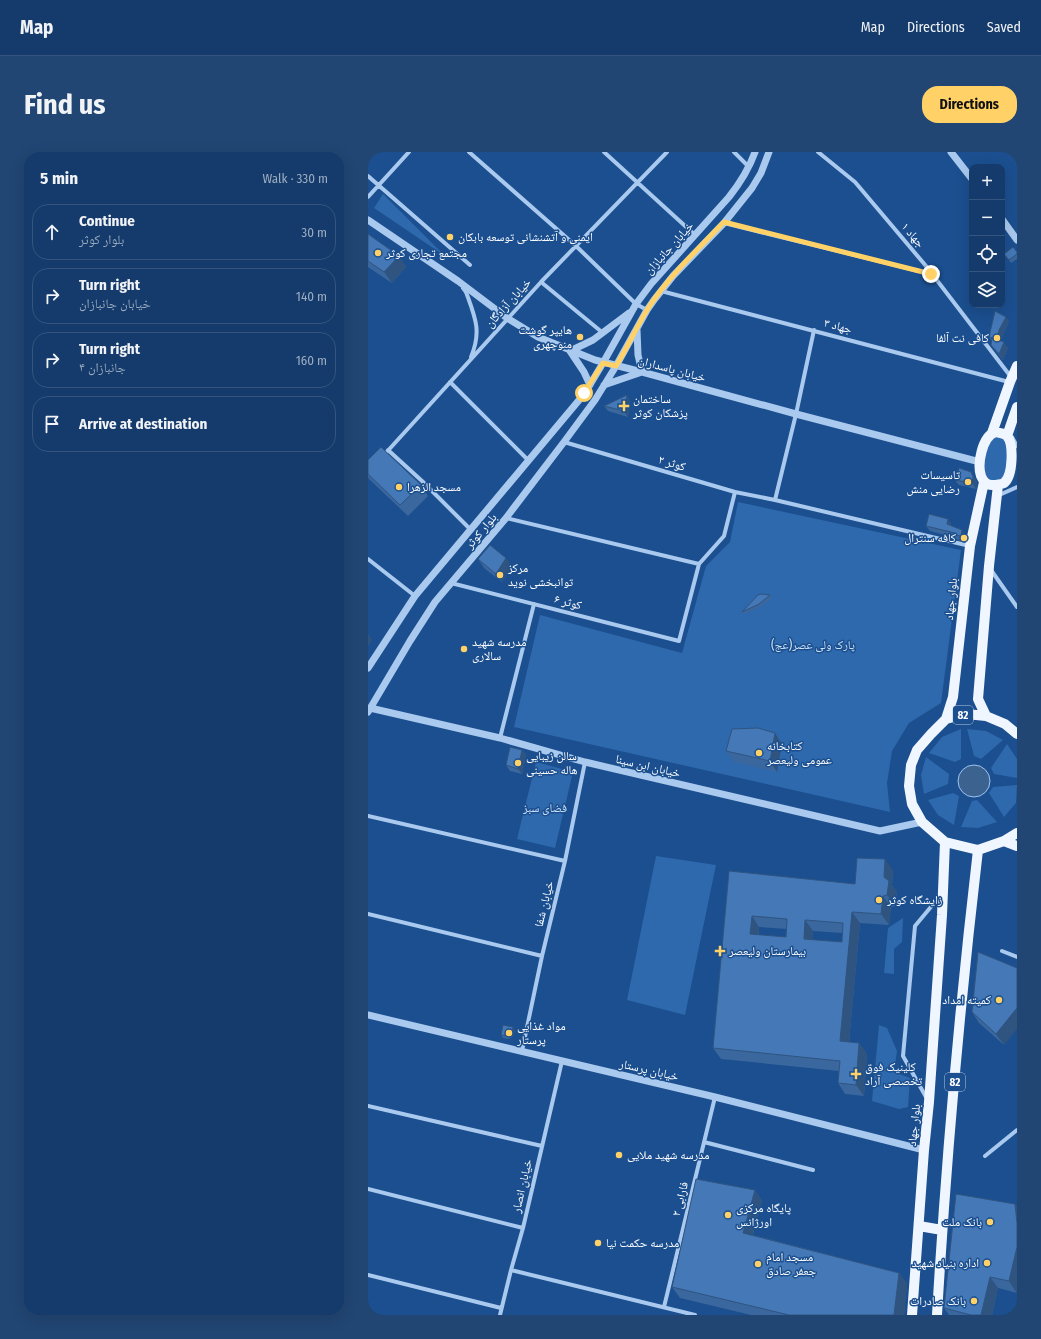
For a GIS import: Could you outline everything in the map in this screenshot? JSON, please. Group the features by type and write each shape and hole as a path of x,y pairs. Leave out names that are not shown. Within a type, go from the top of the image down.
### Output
{"main road":[{"path":"1017,366 992,433 984,443 980,462 981,476 984,482 989,485 998,485 1003,483 1007,480 1009,475 1011,464 1010,441 1008,433 1017,406"},
{"path":"992,433 1008,433"},
{"name":"بلوار جهاد","path":"946,719 953,697 970,546 984,482"},
{"path":"986,716 978,699 988,566 998,485"},
{"name":"82","path":"937,1315 942,1230 968,931 978,850 945,842 922,822 912,804 909,786 911,765 917,750 946,719 966,714 986,716 1005,724 1017,734"},
{"path":"978,850 1004,841 1017,833"},
{"path":"1004,841 1017,846"},
{"name":"بلوار جهاد","path":"912,1315 929,1102 942,915 945,842"},
{"path":"919,1226 942,1230"}],"street":[{"path":"368,197 378,184 409,152"},
{"path":"469,152 576,246 634,307 647,310"},
{"path":"604,152 695,235"},
{"name":"خیابان آزادگان","path":"378,460 470,361 507,318 667,152"},
{"path":"734,152 749,168"},
{"name":"خیابان جانبازان","path":"603,363 634,307 651,284 729,197 749,168 755,152"},
{"name":"خیابان جانبازان","path":"616,366 647,310 661,291 724,222 758,178 769,152"},
{"name":"جهاد ۱","path":"818,152 855,182 931,274 1011,380"},
{"path":"951,152 969,175"},
{"path":"368,176 470,265"},
{"name":"خیابان پاسداران","path":"368,220 458,281 507,318 538,337 570,350 603,363 642,372 980,462"},
{"path":"724,222 931,274"},
{"path":"1005,224 1017,240"},
{"path":"458,281 466,292 477,324 478,333 476,346 470,361"},
{"path":"541,282 603,333"},
{"name":"جهاد ۳","path":"661,291 1011,380"},
{"path":"590,385 584,372 570,350 593,340 634,307"},
{"path":"604,385 642,372 638,356 638,328"},
{"path":"775,500 796,414 814,330"},
{"name":"بلوار کوثر","path":"368,668 415,596 584,393 603,363"},
{"name":"بلوار کوثر","path":"369,710 435,602 506,518 595,400 616,366"},
{"path":"450,382 528,460"},
{"path":"584,393 595,400"},
{"path":"1008,433 1017,446"},
{"name":"کوثر ۲","path":"564,442 735,492 970,546"},
{"path":"388,450 422,481 471,530"},
{"path":"997,496 1017,487"},
{"path":"506,518 699,564 724,536 735,492"},
{"path":"368,559 415,596"},
{"name":"کوثر ۶","path":"451,583 679,641 699,564"},
{"path":"988,566 1017,607"},
{"path":"500,738 534,604"},
{"name":"خیابان ابن سینا","path":"369,710 500,738 585,762 880,831 922,822"},
{"name":"خیابان شفا","path":"522,1051 542,956 565,861 585,762"},
{"path":"368,816 565,861"},
{"path":"929,1102 903,1056 915,926 942,894"},
{"path":"368,914 542,956"},
{"path":"1002,951 1017,957"},
{"name":"خیابان پرستار","path":"368,1015 715,1097 924,1150"},
{"name":"خیابان انصار","path":"500,1315 523,1228 562,1061"},
{"name":"فارابی ۲","path":"664,1307 715,1097"},
{"path":"368,1106 542,1146"},
{"path":"985,1156 1017,1130"},
{"path":"704,1142 813,1170"},
{"path":"368,1189 523,1228"},
{"path":"511,1270 664,1307 684,1314 695,1315"},
{"path":"368,1275 502,1308"}],"green space":[{"path":"383,194 445,256 374,208"},
{"path":"1003,435 1010,452 1003,482 989,484 981,463 990,437"},
{"name":"پارک ولی عصر(عج)","path":"738,502 961,550 941,703 909,723 892,751 887,783 890,812 514,727 540,615 682,653 706,566 730,542"},
{"path":"961,729 961,759 955,762 929,753 942,737"},
{"path":"967,729 986,731 1003,740 981,759 974,756"},
{"path":"1007,744 1017,759 1017,778 994,774 991,768"},
{"path":"926,757 949,774 948,784 924,794 921,775"},
{"name":"فضای سبز","path":"536,762 573,772 555,848 517,839"},
{"path":"1017,785 1016,803 1004,817 989,793 993,787"},
{"path":"953,793 959,796 954,825 938,815 928,800"},
{"path":"977,800 997,822 978,828 961,827 972,801"},
{"path":"656,856 716,865 685,1015 627,1000"},
{"path":"903,918 902,942 894,949 894,974 884,973 888,928"},
{"path":"879,1025 887,1028 897,1051 894,1072 910,1078 908,1107 899,1109 872,1101"}],"shaded area":[{"path":"974,765 983,768 987,772 990,781 987,790 983,794 974,797 965,794 961,790 958,781 961,772 965,768"}],"building":[{"path":"368,234 399,256 384,272 368,261"},
{"path":"1013,247 1017,252 1017,254 1009,260 1005,253"},
{"path":"995,311 1006,317 999,330 997,339 989,337"},
{"path":"992,338 1004,342 999,354 991,345"},
{"path":"627,395 624,411 604,406"},
{"name":"مسجد الزهرا","path":"381,447 421,485 400,505 368,474 368,460"},
{"path":"959,468 971,472 973,477 972,483 955,480"},
{"path":"929,514 948,519 947,524 962,530 961,536 954,535 955,533 926,526"},
{"path":"490,545 506,558 496,574 478,559"},
{"path":"758,595 770,595 759,604 742,612"},
{"path":"758,728 775,733 770,761 726,751 732,729"},
{"path":"510,747 522,750 518,769 506,765"},
{"path":"857,858 885,859 884,877 889,881 887,895 883,896 881,914 852,912 840,1041 859,1043 856,1085 838,1083 840,1061 713,1048 729,871 855,884","holes":["752,916 787,919 786,937 750,934","805,920 843,923 842,942 804,939"]},
{"name":"کمیته امداد","path":"978,952 1017,968 1017,1008 996,1034 972,1012"},
{"path":"503,1025 513,1027 511,1033 507,1036 501,1035"},
{"name":"مسجد امام جعفر صادق","path":"696,1179 755,1190 743,1233 899,1273 894,1315 789,1315 672,1287"},
{"path":"956,1194 1015,1204 1017,1247 1009,1281 990,1277 981,1315 971,1315 944,1308"}],"place":[{"name":"ایمنی و آتشنشانی توسعه بابکان","path":"450,237"},
{"name":"مجتمع تجاری کوثر","path":"378,253"},
{"name":"هایپر گوشت منوچهری","path":"580,337"},
{"name":"کافی نت آلفا","path":"997,338"},
{"name":"ساختمان پزشکان کوثر","path":"624,406"},
{"name":"تاسیسات رضایی منش","path":"968,482"},
{"name":"مسجد الزهرا","path":"399,487"},
{"name":"کافه سنترال","path":"964,538"},
{"name":"مرکز توانبخشی نوید","path":"500,575"},
{"name":"مدرسه شهید سالاری","path":"464,649"},
{"name":"کتابخانه عمومی ولیعصر","path":"759,753"},
{"name":"سالن زیبایی هاله حسینی","path":"518,763"},
{"name":"زایشگاه کوثر","path":"879,900"},
{"name":"بیمارستان ولیعصر","path":"720,951"},
{"name":"کمیته امداد","path":"999,1000"},
{"name":"مواد غذایی پرستار","path":"509,1033"},
{"name":"کلینیک فوق تخصصی آراد","path":"856,1074"},
{"name":"مدرسه شهید ملایی","path":"619,1155"},
{"name":"پایگاه مرکزی اورژانس","path":"728,1215"},
{"name":"بانک ملت","path":"990,1222"},
{"name":"مدرسه حکمت نیا","path":"598,1243"},
{"name":"اداره بنیاد شهید","path":"987,1263"},
{"name":"مسجد امام جعفر صادق","path":"758,1264"},
{"name":"بانک صادرات","path":"974,1301"}],"route":[{"path":"584,393 603,363 616,366 654,300 673,276 724,222 931,274"}]}
